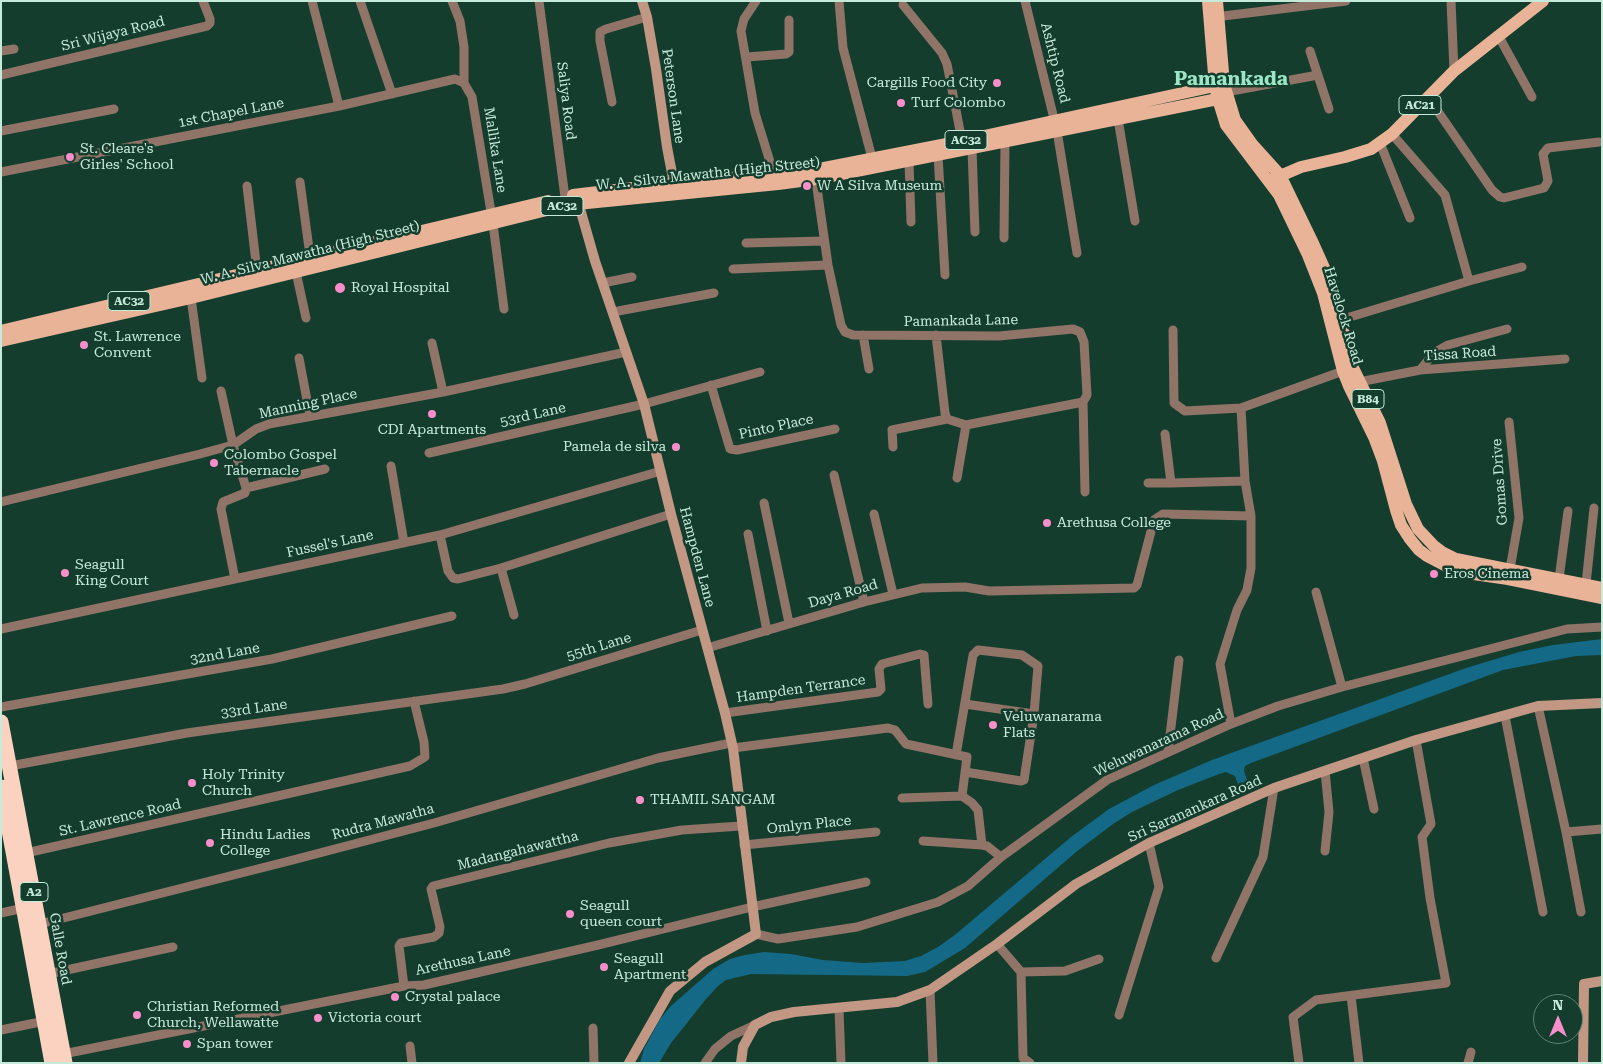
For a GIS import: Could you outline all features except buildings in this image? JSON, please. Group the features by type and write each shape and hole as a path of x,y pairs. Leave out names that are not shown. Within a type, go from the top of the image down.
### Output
{"highway":[{"name":"Galle Road","path":"1,722 40,924 60,1060"},
{"name":"Galle Road","path":"1,787 4,818 24,908 45,1021 60,1060"}],"main road":[{"name":"Havelock Road","path":"1208,1 1213,17 1222,92 1235,120 1275,178 1325,270 1353,368 1380,423 1406,504 1418,530 1442,552 1456,558 1602,588"},
{"name":"Havelock Road","path":"1213,17 1216,1"},
{"name":"AC21","path":"1275,178 1302,167 1371,149 1392,134 1454,71 1543,1"},
{"name":"W. A. Silva Mawatha (High Street)","path":"815,175 872,158 967,145 1005,142 1056,126 1118,119 1222,92"},
{"name":"W. A. Silva Mawatha (High Street)","path":"1,331 257,271 311,263 572,200 815,175 909,161 938,155 967,145 1222,92"},
{"name":"Havelock Road","path":"1275,178 1279,195 1308,255 1323,294 1343,371 1377,445 1401,525 1419,550 1452,569 1467,573 1508,579 1602,598"},
{"name":"W. A. Silva Mawatha (High Street)","path":"1,341 296,272 311,263"}],"street":[{"path":"312,1 339,106"},
{"path":"360,1 392,94"},
{"path":"452,1 460,21 464,47 464,83"},
{"name":"Saliya Road","path":"540,1 572,200"},
{"name":"Peterson Lane","path":"642,1 647,17 666,147 675,189"},
{"path":"756,1 744,19 741,31 756,113 776,179"},
{"path":"839,1 844,48 872,158"},
{"name":"Ashtip Road","path":"1025,1 1056,126 1077,253"},
{"path":"1213,17 1346,1"},
{"path":"1451,1 1454,71"},
{"name":"Sri Wijaya Road","path":"1,75 207,26 210,23 210,19 204,2"},
{"path":"903,5 942,53 947,64 967,145 975,232"},
{"path":"612,102 600,41 600,32 647,17"},
{"path":"747,57 786,54 788,52 788,20"},
{"path":"1498,35 1532,96"},
{"path":"1,50 14,49"},
{"path":"1310,51 1329,109"},
{"path":"1222,92 1318,75"},
{"name":"1st Chapel Lane","path":"1,172 339,106 455,79 464,83"},
{"name":"Mallika Lane","path":"464,83 472,98 492,219 504,310"},
{"path":"1428,98 1492,190 1500,197 1504,198 1544,188 1548,181 1543,154 1548,148 1599,142"},
{"path":"1,131 114,109"},
{"path":"1118,119 1135,221"},
{"path":"1392,134 1445,195 1469,280"},
{"path":"1004,238 1005,142"},
{"path":"1380,143 1410,218"},
{"path":"938,155 945,275"},
{"path":"909,161 910,222"},
{"name":"Pamankada Lane","path":"815,175 828,265 840,325 845,332 853,335 999,336 1073,330 1080,332 1084,342 1087,386 1087,395 1083,402 1085,492"},
{"path":"300,182 311,263"},
{"path":"247,186 257,271"},
{"name":"Hampden Lane","path":"572,200 603,283 644,404 671,514 725,713 732,745 756,934"},
{"path":"746,243 824,241"},
{"path":"732,269 828,265"},
{"path":"1340,320 1469,280 1522,267"},
{"path":"296,272 306,318"},
{"path":"603,283 632,277"},
{"path":"613,312 714,293"},
{"path":"191,298 202,378"},
{"path":"1420,370 1434,353 1448,344 1507,329"},
{"path":"1173,330 1174,403 1185,411 1241,408 1343,371"},
{"path":"863,335 869,369"},
{"path":"936,335 947,419"},
{"path":"432,343 443,392"},
{"name":"Manning Place","path":"1,502 233,445 256,429 269,424 443,392 626,352"},
{"path":"299,358 310,416"},
{"name":"Tissa Road","path":"1359,382 1420,370 1566,359"},
{"path":"644,404 760,372"},
{"name":"Pinto Place","path":"711,385 730,449 738,450 835,429"},
{"path":"221,391 233,445 246,488 245,493 223,502 220,508 235,579"},
{"path":"893,448 892,430 947,419 966,425 1083,402"},
{"name":"53rd Lane","path":"429,453 644,404"},
{"path":"1231,724 1220,664 1237,610 1247,590 1252,568 1251,516 1245,481 1241,408"},
{"name":"Gomas Drive","path":"1509,422 1519,518 1510,569"},
{"path":"957,478 966,425"},
{"path":"1165,434 1171,483"},
{"path":"391,466 404,542"},
{"path":"246,488 325,469"},
{"name":"Fussel's Lane","path":"1,630 440,535 661,471"},
{"path":"834,476 864,602"},
{"path":"1148,483 1245,481"},
{"path":"764,503 788,624"},
{"path":"1586,584 1594,508"},
{"path":"1559,579 1568,511"},
{"path":"440,535 448,571 453,578 458,578 501,568 671,514"},
{"path":"874,514 893,594"},
{"name":"Daya Road","path":"707,648 864,602 922,588 964,587 989,591 1134,588 1137,585 1154,520 1163,514 1251,516"},
{"path":"748,534 767,631"},
{"path":"501,568 514,615"},
{"path":"1316,592 1342,687"},
{"name":"32nd Lane","path":"1,707 272,660 452,616"},
{"name":"Weluwanarama Road","path":"756,934 778,939 857,927 938,902 968,886 1001,857 1106,780 1231,724 1278,706 1342,687 1567,629 1602,627"},
{"name":"55th Lane","path":"503,689 702,630"},
{"path":"962,796 965,772 967,757 956,755 973,655 978,650 1022,655 1038,666 1034,714 1024,780 1020,781 965,772"},
{"name":"Hampden Terrance","path":"725,713 878,692 881,689 879,669 882,664 920,654 924,655 928,704"},
{"path":"1168,752 1180,660"},
{"name":"33rd Lane","path":"10,766 187,733 503,689"},
{"name":"St. Lawrence Road","path":"26,853 410,766 425,757 424,742 414,701"},
{"name":"Sri Saranankara Road","path":"754,1025 770,1017 794,1012 897,1002 930,990 997,944 1076,884 1149,842 1274,788 1416,740 1538,706 1602,703"},
{"path":"965,704 1034,714"},
{"path":"1538,706 1566,832 1581,912"},
{"path":"1505,716 1543,912"},
{"name":"Rudra Mawatha","path":"40,924 434,822 658,758 732,745 888,728 895,730 906,744 956,755"},
{"path":"1299,1063 1293,1017 1316,1000 1446,983 1425,863 1422,837 1431,824 1416,740"},
{"path":"1363,758 1374,809"},
{"path":"1325,771 1329,812 1325,851"},
{"path":"1216,958 1262,857 1274,788"},
{"path":"902,798 962,796 978,810 982,845"},
{"name":"Madangahawattha","path":"404,986 400,943 434,937 439,933 440,927 431,890 433,886 609,842 682,830 741,826"},
{"path":"1566,832 1602,829"},
{"name":"Omlyn Place","path":"744,845 876,832"},
{"path":"923,841 987,846 1001,857"},
{"path":"1119,1015 1159,887 1149,842"},
{"name":"Arethusa Lane","path":"60,1060 404,986 424,985 752,907 866,882"},
{"path":"1,913 24,908"},
{"path":"630,1063 670,991 705,962 756,934"},
{"path":"997,944 1021,972 1023,1058 1030,1063"},
{"path":"48,974 173,947"},
{"path":"1021,972 1065,971 1099,959"},
{"path":"1584,1063 1584,984 1602,981"},
{"path":"930,990 933,1063"},
{"path":"1351,996 1359,1063"},
{"path":"839,1009 841,1063"},
{"path":"1,1030 45,1021"},
{"path":"705,1063 715,1049 731,1036 754,1025"},
{"path":"741,1063 743,1047 754,1025"},
{"path":"592,1028 594,1063"},
{"path":"410,1046 412,1063"},
{"path":"1468,1063 1471,1052"}],"water":[{"path":"1602,639 1602,655 1576,656 1503,670 1251,763 1245,766 1244,771 1250,789 1241,793 1235,776 1226,772 1178,790 1132,812 1076,852 965,948 925,972 907,976 751,974 726,980 706,999 671,1043 659,1063 640,1063 644,1049 660,1019 671,1006 713,969 730,959 764,952 863,963 905,961 921,956 956,934 1071,837 1109,809 1154,785 1212,760 1466,668 1519,652 1553,645"}],"place":[{"name":"Cargills Food City","path":"997,83"},
{"name":"Turf Colombo","path":"901,103"},
{"name":"St. Cleare's Girles' School","path":"70,157"},
{"name":"W A Silva Museum","path":"807,186"},
{"name":"Royal Hospital","path":"340,288"},
{"name":"St. Lawrence Convent","path":"84,345"},
{"name":"CDI Apartments","path":"432,414"},
{"name":"Pamela de silva","path":"676,447"},
{"name":"Colombo Gospel Tabernacle","path":"214,463"},
{"name":"Arethusa College","path":"1047,523"},
{"name":"Seagull King Court","path":"65,573"},
{"name":"Eros Cinema","path":"1434,574"},
{"name":"Veluwanarama Flats","path":"993,725"},
{"name":"Holy Trinity Church","path":"192,783"},
{"name":"THAMIL SANGAM","path":"640,800"},
{"name":"Hindu Ladies College","path":"210,843"},
{"name":"Seagull queen court","path":"570,914"},
{"name":"Seagull Apartment","path":"604,967"},
{"name":"Crystal palace","path":"395,997"},
{"name":"Christian Reformed Church, Wellawatte","path":"137,1015"},
{"name":"Victoria court","path":"318,1018"},
{"name":"Span tower","path":"187,1044"}],"district":[{"name":"Pamankada","path":"1231,79"}]}
